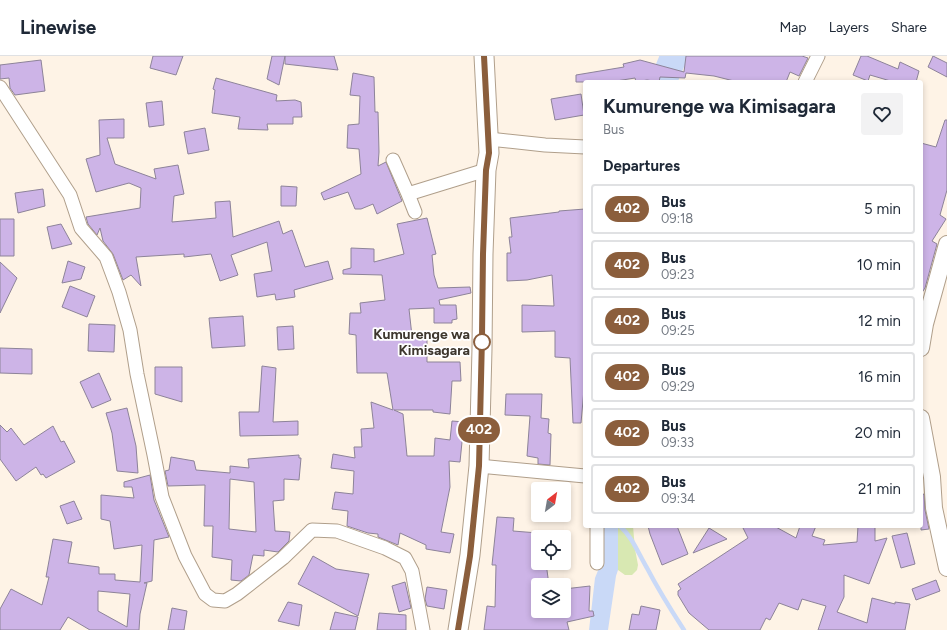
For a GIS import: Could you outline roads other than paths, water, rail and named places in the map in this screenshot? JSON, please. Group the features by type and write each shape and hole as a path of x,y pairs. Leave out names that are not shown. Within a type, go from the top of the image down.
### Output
{"main road":[{"path":"458,630 470,556 479,466 486,170 489,153 484,56"}],"street":[{"path":"806,80 818,56"},
{"path":"0,87 70,195 81,228 106,257 119,292 130,330 136,374 162,497 185,556 205,594 213,600 225,601 237,594 284,558 312,530 337,531 385,548 405,558 412,571 423,630"},
{"path":"489,139 545,145 583,147"},
{"path":"393,160 415,212"},
{"path":"408,194 486,170"},
{"path":"923,336 947,244"},
{"path":"923,429 932,476 934,508 947,568"},
{"path":"479,466 583,476"},
{"path":"596,563 597,528"}],"water":[{"path":"603,528 618,528 618,570 608,630 589,630 595,578 599,568"}],"waterway":[{"path":"664,80 674,56"},
{"path":"622,528 632,541 660,592 684,630"}],"place":[{"name":"Kumurenge wa Kimisagara","path":"482,342"}]}
